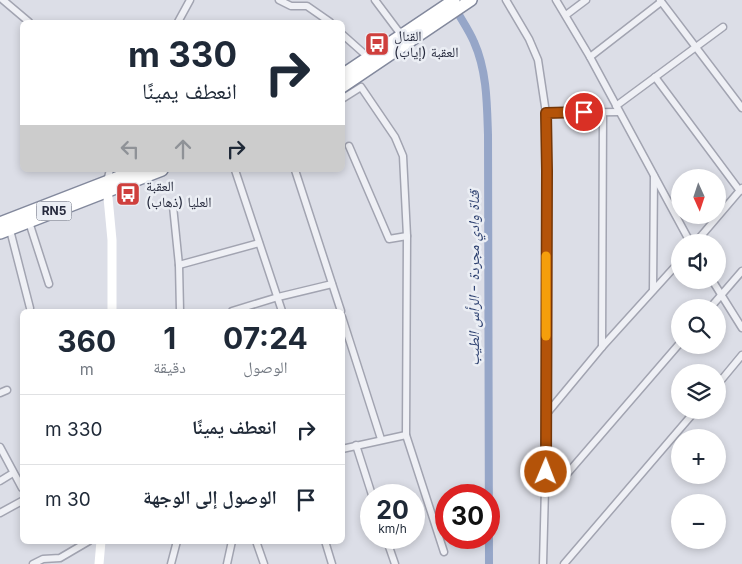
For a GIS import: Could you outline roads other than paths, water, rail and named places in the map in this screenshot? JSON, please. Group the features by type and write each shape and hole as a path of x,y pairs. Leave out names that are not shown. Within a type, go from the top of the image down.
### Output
{"highway":[{"path":"345,85 436,19 454,0"},
{"path":"345,74 402,36 469,2"},
{"name":"RN5","path":"0,223 132,172"},
{"name":"RN5","path":"5,232 29,222 108,181 152,172"}],"street":[{"path":"3,0 27,20"},
{"path":"179,20 190,0"},
{"path":"279,0 291,6 307,6 327,20"},
{"path":"375,0 402,36"},
{"path":"506,0 529,39 538,60 546,113 547,412 543,564"},
{"path":"556,0 590,57 686,234"},
{"path":"566,15 586,0"},
{"path":"590,57 660,1 742,108"},
{"path":"546,113 603,112 618,109 655,77 723,26"},
{"path":"345,37 369,59"},
{"path":"655,77 741,190 703,234"},
{"path":"345,97 361,87 399,146 405,167 407,236 406,435 444,552"},
{"path":"602,346 603,112"},
{"path":"348,146 389,239 407,236"},
{"path":"236,172 281,309"},
{"path":"296,172 340,309"},
{"path":"653,290 654,175"},
{"path":"108,181 112,240 112,309"},
{"path":"173,206 179,265 180,309"},
{"path":"29,222 49,284"},
{"path":"5,232 30,308"},
{"path":"179,265 259,243"},
{"path":"547,412 602,346 671,271"},
{"path":"717,299 742,271"},
{"path":"239,309 332,284"},
{"path":"717,289 742,328"},
{"path":"345,326 381,439"},
{"path":"546,489 566,475 671,353"},
{"path":"726,374 742,355"},
{"path":"0,393 7,390"},
{"path":"564,564 688,419"},
{"path":"345,448 406,435"},
{"path":"356,445 368,484"},
{"path":"0,447 20,485"},
{"path":"0,481 13,473"},
{"path":"0,513 20,502"},
{"path":"33,564 43,558 60,558 84,544"},
{"path":"99,564 101,544"},
{"path":"171,564 176,544"},
{"path":"227,564 231,544"},
{"path":"257,544 264,564"},
{"path":"326,544 332,564"},
{"path":"390,549 395,564"}],"waterway":[{"name":"قناة وادي مجردة - الرأس الطيب","path":"455,8 470,33 482,64 487,100 489,564"}],"place":[{"name":"القنال العقبة (إياب)","path":"377,44"},
{"name":"العقبة العليا (ذهاب)","path":"128,194"}]}
